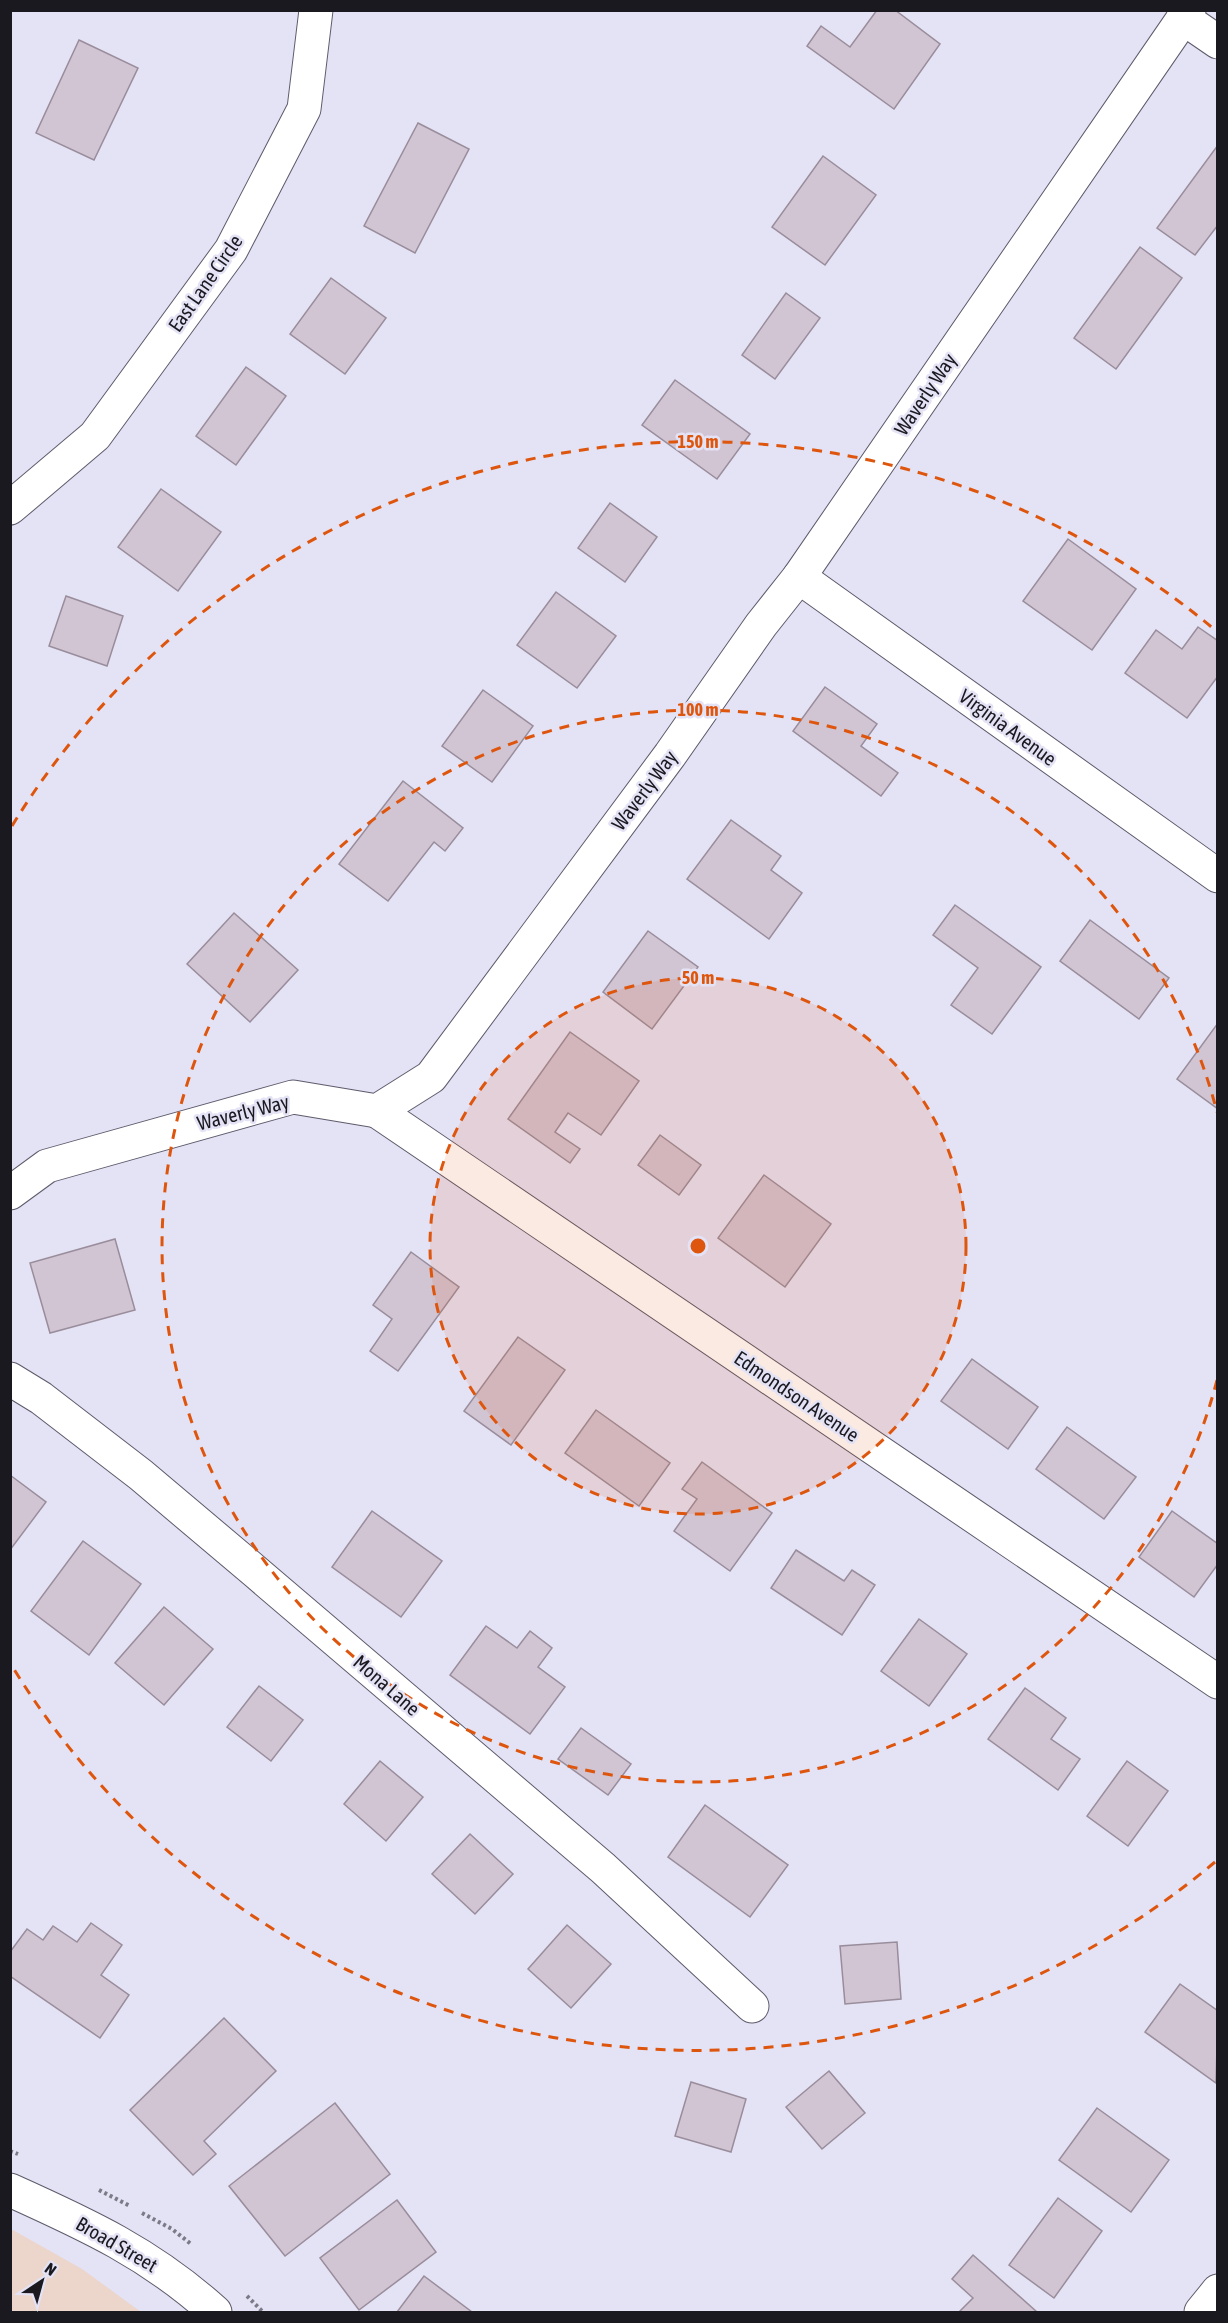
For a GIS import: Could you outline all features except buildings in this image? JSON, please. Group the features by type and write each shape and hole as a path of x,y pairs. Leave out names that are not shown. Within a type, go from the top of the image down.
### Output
{"street":[{"name":"East Lane Circle","path":"10,508 95,436 231,250 304,109 316,10"},
{"path":"1186,14 1218,42"},
{"name":"Waverly Way","path":"10,1192 47,1166 293,1097 377,1111 431,1077 670,755 761,625 799,577 1186,14"},
{"name":"Virginia Avenue","path":"799,577 1218,876"},
{"name":"Edmondson Avenue","path":"377,1111 1218,1682"},
{"name":"Mona Lane","path":"10,1379 41,1398 141,1475 257,1573 603,1869 752,2006"},
{"name":"Broad Street","path":"10,2190 114,2238 190,2290 215,2313"},
{"path":"1201,2313 1218,2291"}],"shaded area":[{"path":"11,2229 82,2269 141,2312 11,2312"}]}
